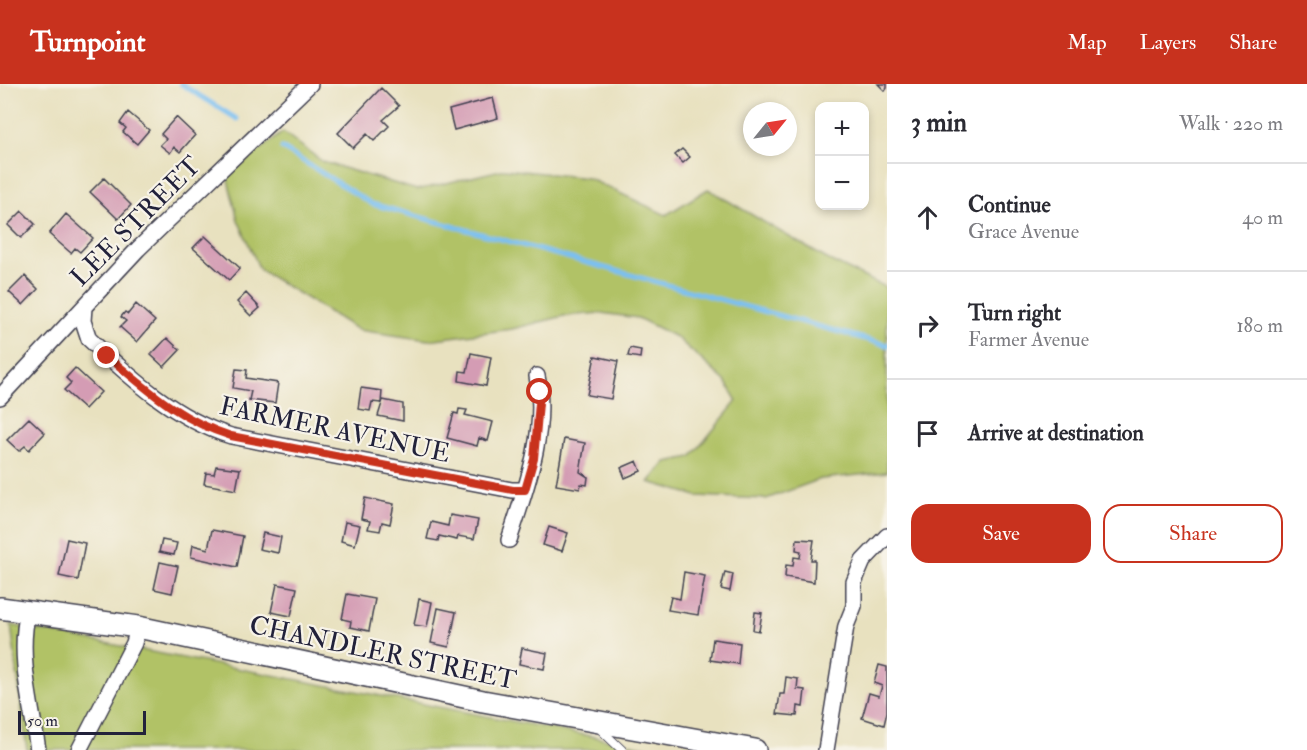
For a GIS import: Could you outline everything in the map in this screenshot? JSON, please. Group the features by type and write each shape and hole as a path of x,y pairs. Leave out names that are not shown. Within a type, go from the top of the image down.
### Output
{"street":[{"name":"LEE STREET","path":"0,397 138,249 309,84"},
{"name":"FARMER AVENUE","path":"84,307 83,321 89,339 179,415 209,429 231,436 513,490 525,490"},
{"path":"509,540 534,459 540,392 537,376"},
{"path":"826,750 846,626 854,606 854,582 863,561 887,536"},
{"name":"CHANDLER STREET","path":"0,608 138,627 593,722 755,750"},
{"path":"28,612 24,624 26,662 38,750"},
{"path":"79,750 134,643 138,627"}],"lane":[{"path":"593,722 622,750"}],"green space":[{"path":"283,132 323,162 417,190 505,169 588,178 666,215 708,189 827,259 887,288 887,472 821,479 766,499 697,496 649,482 666,462 691,457 737,401 725,381 676,337 638,318 601,313 564,316 512,329 428,340 358,330 260,270 238,220 227,176"},
{"path":"11,625 663,750 27,750"}],"building":[{"path":"878,84 887,84 885,91"},
{"path":"381,88 399,106 383,120 389,126 374,141 367,134 353,148 338,133"},
{"path":"493,98 498,118 454,130 449,110"},
{"path":"128,112 149,130 137,144 123,132 126,128 120,123"},
{"path":"176,117 195,135 180,152 174,147 170,153 160,145 166,139 161,134"},
{"path":"682,149 690,157 683,163 675,155"},
{"path":"104,178 131,205 118,219 90,192"},
{"path":"22,211 35,224 21,238 8,225"},
{"path":"66,214 93,238 80,252 75,248 71,253 49,234"},
{"path":"205,236 240,268 229,280 193,248"},
{"path":"25,276 38,289 23,305 9,292"},
{"path":"246,293 260,308 251,316 237,302"},
{"path":"136,304 155,321 137,342 120,327 126,321 121,317 125,312 128,314"},
{"path":"167,338 180,350 164,367 151,355"},
{"path":"630,348 641,350 640,358 628,356"},
{"path":"471,353 491,357 486,386 459,381 460,371 467,372"},
{"path":"595,356 618,361 611,399 587,395"},
{"path":"75,368 101,392 85,409 64,390 71,383 66,378"},
{"path":"236,369 247,370 246,378 278,383 275,403 249,400 251,391 233,388"},
{"path":"361,388 382,391 381,403 372,402 370,411 358,409"},
{"path":"383,400 403,404 403,421 378,416"},
{"path":"459,409 467,410 465,415 493,422 488,441 479,438 477,446 447,438 454,413 458,414"},
{"path":"29,418 45,433 29,450 25,446 19,451 7,440"},
{"path":"564,439 585,443 580,472 588,477 587,485 581,484 580,489 556,485"},
{"path":"637,461 641,471 625,478 621,468"},
{"path":"216,466 240,469 236,490 204,484 206,473 214,474"},
{"path":"365,498 394,504 390,524 382,522 380,531 368,529 370,521 361,519"},
{"path":"450,515 478,520 474,539 458,536 457,540 439,536 438,541 427,539 431,522 448,526"},
{"path":"345,522 360,525 355,545 341,541"},
{"path":"549,527 568,533 562,551 543,545"},
{"path":"212,530 243,536 237,567 191,557 193,545 208,549"},
{"path":"263,533 281,537 278,553 259,549"},
{"path":"67,539 85,543 78,580 59,576"},
{"path":"797,539 814,540 811,560 815,560 814,582 785,577 786,565 793,566 794,557 800,558 801,551 796,550"},
{"path":"162,540 177,543 174,555 159,552"},
{"path":"160,562 178,566 172,593 154,589"},
{"path":"684,572 705,576 698,615 668,610 671,597 680,599"},
{"path":"725,572 733,574 730,591 721,589"},
{"path":"277,584 297,588 291,616 271,612"},
{"path":"347,594 375,599 369,631 350,627 351,621 342,619"},
{"path":"419,599 432,602 427,627 414,625"},
{"path":"438,608 456,612 449,647 431,643"},
{"path":"755,612 762,613 759,631 753,630"},
{"path":"713,639 740,643 738,664 710,660"},
{"path":"522,648 547,653 544,669 519,664"},
{"path":"879,665 887,667 887,712 884,725 862,718 869,693 879,696 882,686 874,683"},
{"path":"786,677 798,679 797,689 805,690 803,707 798,706 797,716 777,714 780,694 784,694"}],"waterway":[{"path":"181,84 237,119"},
{"path":"282,148 372,204 887,345"}],"route":[{"path":"107,356 179,415 209,429 231,436 435,473 513,490 525,490 534,459 540,392"}]}
